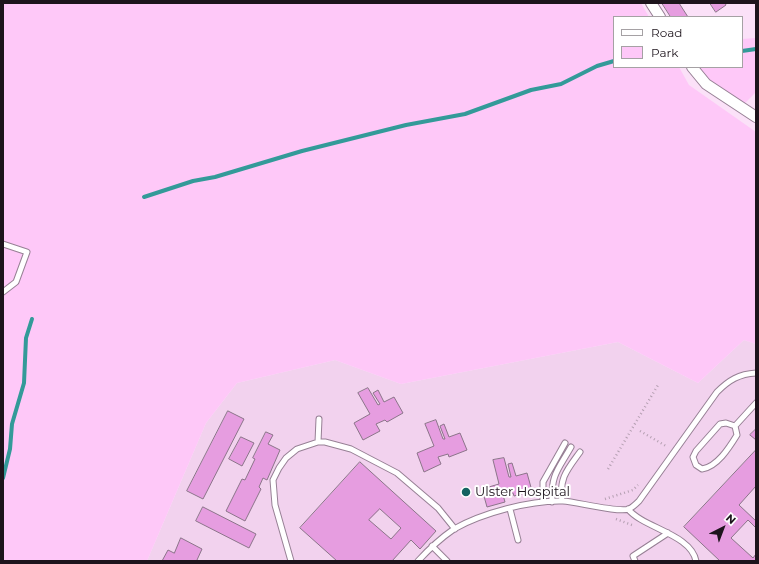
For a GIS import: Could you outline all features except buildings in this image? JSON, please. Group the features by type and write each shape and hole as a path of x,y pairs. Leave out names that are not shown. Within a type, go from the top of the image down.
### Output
{"street":[{"path":"651,3 659,16"},
{"path":"693,68 706,84 756,117"}],"lane":[{"path":"3,244 27,252 16,282 3,292"},
{"path":"418,561 432,546 455,529 489,515 510,509 543,502 562,501 591,504 608,508 628,509 639,501 716,392 727,382 738,376 756,373"},
{"path":"735,426 756,403"},
{"path":"318,442 319,419"},
{"path":"726,422 735,426 737,435 730,447 710,468 702,469 696,465 693,457 696,451 720,424 726,422"},
{"path":"291,561 287,543 278,519 273,480 286,458 297,449 318,442 325,442 351,449 397,473 438,508 455,529"},
{"path":"543,502 543,482 565,443"},
{"path":"552,502 552,484 554,476 571,447"},
{"path":"562,501 562,478 580,452"},
{"path":"510,509 518,540"},
{"path":"628,509 633,515 668,533 689,549 696,561"},
{"path":"635,561 633,556 668,533"},
{"path":"432,546 447,561"}],"path":[{"path":"608,469 658,385"},
{"path":"640,431 666,446"},
{"path":"662,452 671,439"},
{"path":"591,504 633,490 642,480"},
{"path":"614,518 638,528"}],"shaded area":[{"name":"Ulster Hospital","path":"744,340 756,344 756,561 147,561 206,423 237,383 335,360 401,384 618,342 698,383"}],"green space":[{"path":"3,3 641,3 648,16 613,16 613,68 680,68 689,85 756,132 756,344 744,340 698,383 618,342 401,384 335,360 237,383 206,423 147,561 3,561"},
{"path":"756,38 756,92 741,107 693,68 743,68 743,39"}],"waterway":[{"path":"743,51 756,49"},
{"path":"144,197 193,181 215,177 302,151 406,125 465,114 531,90 561,84 597,66 613,61"},
{"path":"3,478 10,449 12,424 24,383 26,338 32,319"}],"place":[{"name":"Ulster Hospital","path":"466,492"}]}
